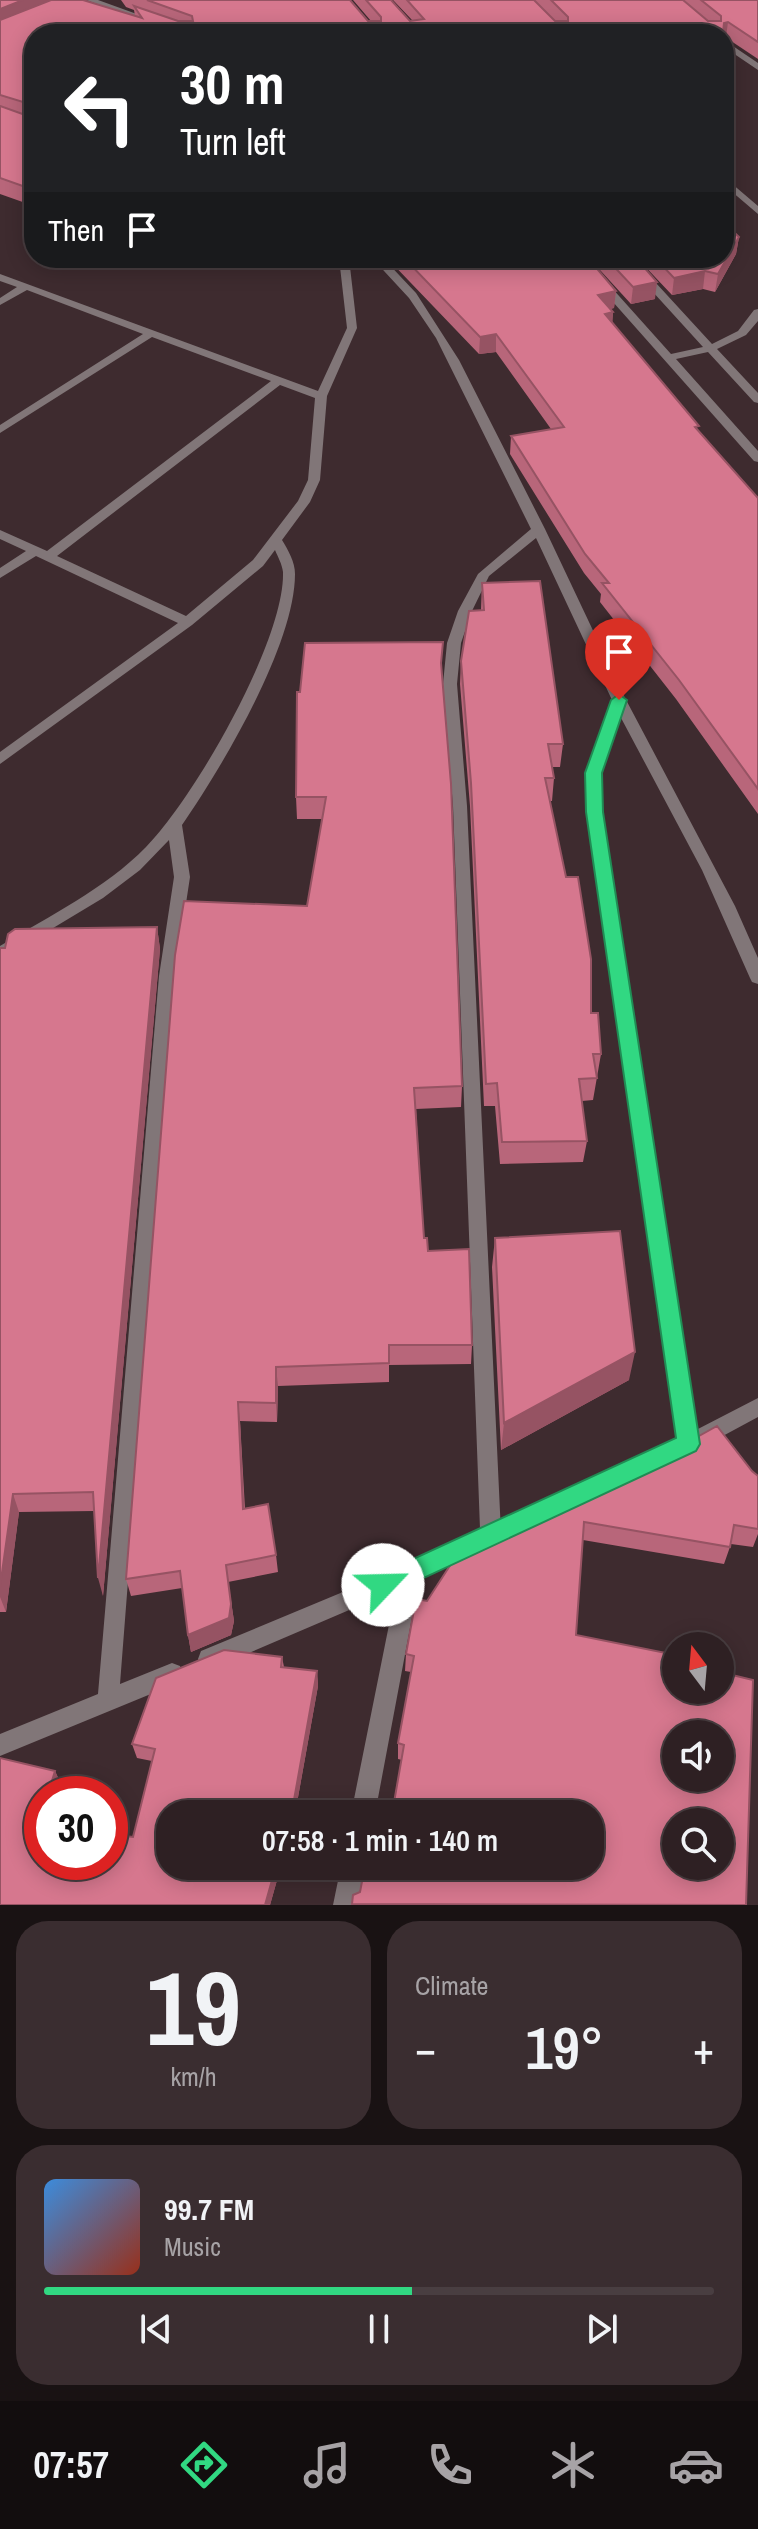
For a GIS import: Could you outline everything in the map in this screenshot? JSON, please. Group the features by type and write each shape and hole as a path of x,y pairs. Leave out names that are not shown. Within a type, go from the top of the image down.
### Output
{"street":[{"path":"90,0 161,24"},
{"path":"129,0 140,16"},
{"path":"734,50 758,67"},
{"path":"734,189 758,211"},
{"path":"0,759 187,622 258,563 277,542 304,502 314,480 321,396 352,328 345,268"},
{"path":"389,268 399,276 434,322 539,529 619,700 737,922 758,978"},
{"path":"588,268 758,458"},
{"path":"636,268 758,400"},
{"path":"0,277 321,396"},
{"path":"0,302 25,287"},
{"path":"670,357 712,349 738,337 758,312"},
{"path":"0,430 151,333"},
{"path":"0,574 42,554 277,382"},
{"path":"0,1745 410,1574 498,1529 460,806 450,684 454,643 465,611 484,574 539,529"},
{"path":"0,534 187,622"},
{"path":"0,954 128,872 174,824 214,762 255,681 283,616 290,573 277,542"},
{"path":"619,700 593,773 594,812 688,1444"},
{"path":"108,1702 167,976 182,877 174,824"},
{"path":"548,1507 688,1444 758,1407"},
{"path":"366,1800 410,1574"},
{"path":"345,1905 350,1880"}],"building":[{"path":"0,0 23,0 0,9"},
{"path":"51,0 83,0 142,18 134,6 178,21 193,21 192,16 147,0 350,0 368,21 381,21 366,0 391,0 410,21 424,19 407,0 534,0 555,21 568,21 568,17 551,0 683,0 708,21 721,21 721,16 701,0 758,0 758,42 728,22 24,24 24,102 0,95 0,20"},
{"path":"0,106 24,115 24,186 0,178"},
{"path":"414,268 596,268 616,291 598,295 613,312 605,314 699,426 695,427 758,498 758,789 679,680 602,583 609,583 585,554 511,436 564,427 496,334 480,337"},
{"path":"615,268 645,268 657,282 633,287"},
{"path":"664,268 721,268 718,274 705,271 674,278"},
{"path":"540,581 563,744 548,744 554,778 545,778 566,877 578,877 591,959 591,1013 598,1013 601,1054 593,1054 597,1078 579,1079 587,1141 502,1142 497,1083 486,1084 471,783 461,661 469,611 484,610 482,583"},
{"path":"443,642 441,663 451,784 462,1086 414,1088 424,1238 427,1238 428,1251 469,1249 472,1345 389,1345 389,1363 276,1367 276,1403 238,1402 243,1509 268,1504 276,1555 226,1565 231,1604 229,1618 188,1635 180,1571 126,1579 175,955 184,901 307,906 326,797 296,797 297,692 300,692 305,643"},
{"path":"157,927 98,1578 93,1492 13,1494 0,1587 0,948 5,948 8,934 15,929"},
{"path":"620,1231 635,1352 504,1423 495,1238"},
{"path":"717,1426 758,1476 758,1529 734,1525 730,1547 584,1522 576,1635 662,1652 662,1704 734,1704 734,1675 753,1680 746,1905 352,1904 353,1895 360,1892 362,1880 604,1880 604,1800 394,1800 404,1745 398,1743 414,1656 406,1654 416,1599 427,1601 464,1544 587,1487 586,1499"},
{"path":"224,1650 282,1657 281,1667 317,1671 294,1800 156,1800 156,1880 272,1880 265,1905 0,1905 0,1758 55,1771 53,1776 24,1776 24,1880 128,1880 128,1836 133,1837 155,1749 132,1744 156,1678"}],"route":[{"path":"383,1585 688,1444 594,812 593,773 619,700"}]}
